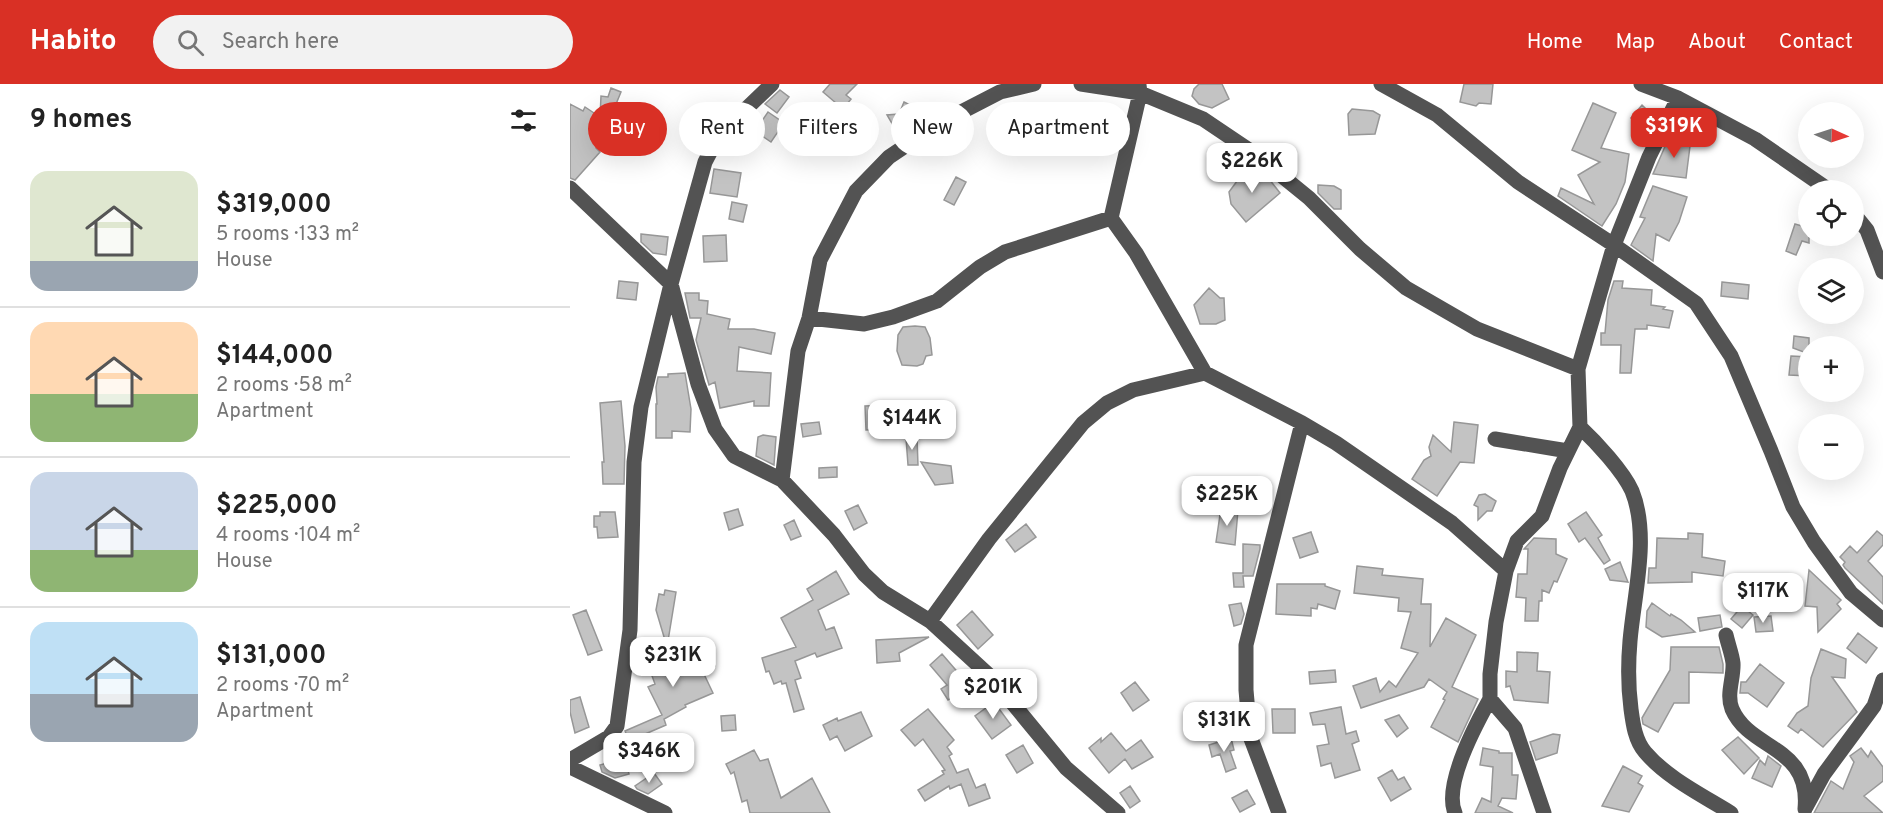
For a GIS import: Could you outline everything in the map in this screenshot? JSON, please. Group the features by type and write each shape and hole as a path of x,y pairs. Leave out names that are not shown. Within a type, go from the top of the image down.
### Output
{"street":[{"path":"570,760 609,737 617,726 630,630 635,451 641,407 671,284 705,162 719,135 772,84"},
{"path":"782,480 798,351 809,318 820,260 856,191 889,157 938,124 1000,92 1034,84"},
{"path":"1081,84 1139,89 1203,119 1255,154 1309,198 1360,249 1406,288 1476,329 1578,369"},
{"path":"1382,84 1437,115 1518,182 1614,245 1696,303 1731,356 1772,451 1793,507 1814,542 1851,593 1883,620"},
{"path":"1641,84 1678,98 1755,139 1814,180"},
{"path":"1139,89 1111,218 1136,253 1205,373 1336,443 1452,523 1506,571"},
{"path":"1455,813 1453,807 1456,778 1470,736 1490,699 1490,674 1496,622 1506,571 1517,541 1542,516 1560,468 1580,427 1578,369 1614,245 1649,157 1678,98"},
{"path":"570,188 671,284 698,384 715,429 734,456 782,480 834,535 864,574 883,592 930,621 991,677 1066,768 1118,813"},
{"path":"809,318 864,324 893,317 937,301 980,267 1005,252 1111,218"},
{"path":"1864,226 1883,272"},
{"path":"930,621 989,539 1083,423 1107,403 1133,390 1205,373"},
{"path":"1279,813 1250,736 1246,690 1246,645 1302,423"},
{"path":"1580,427 1599,445 1631,489 1639,514 1639,574 1630,641 1628,683 1636,737 1645,752 1669,774 1731,813"},
{"path":"1495,439 1569,451"},
{"path":"1726,635 1733,664 1731,708 1740,724 1789,758 1802,780 1806,794 1804,811"},
{"path":"1804,811 1824,774 1874,706 1883,680"},
{"path":"1490,699 1515,728 1544,813"},
{"path":"570,767 665,813"}],"building":[{"path":"830,84 857,84 846,95 851,99 849,102 835,102 823,92"},
{"path":"1199,84 1222,84 1229,99 1212,108 1199,104 1192,96"},
{"path":"1464,84 1493,84 1491,104 1479,103 1476,106 1460,102"},
{"path":"611,88 621,92 617,102 601,102 601,96 608,97"},
{"path":"780,90 789,97 785,102 777,102 777,113 765,104"},
{"path":"1593,103 1616,113 1601,148 1629,154 1625,182 1616,204 1602,226 1558,196 1561,188 1594,204 1578,175 1600,162 1572,150"},
{"path":"570,104 583,111 585,107 588,109 588,156 596,156 575,180 570,178"},
{"path":"1642,105 1651,114 1639,126 1631,118"},
{"path":"1352,109 1373,111 1380,115 1375,134 1349,135 1348,114"},
{"path":"768,112 777,118 777,133 771,142 765,138 765,116"},
{"path":"1674,136 1686,137 1685,145 1690,146 1686,178 1653,174 1667,142 1674,143"},
{"path":"714,169 741,173 737,197 710,193"},
{"path":"1254,170 1269,179 1280,193 1246,222 1231,204 1229,192 1243,173"},
{"path":"956,177 966,182 954,205 944,200"},
{"path":"1318,185 1334,186 1341,190 1341,209 1334,209 1318,193"},
{"path":"1653,186 1687,197 1679,222 1669,241 1656,234 1653,261 1631,245 1645,218 1640,217"},
{"path":"732,202 747,205 743,222 729,219"},
{"path":"1795,224 1798,225 1798,246 1800,246 1796,255 1786,251"},
{"path":"641,234 668,237 666,255 653,253 641,242"},
{"path":"726,235 727,261 704,262 703,236"},
{"path":"619,281 638,283 636,300 617,298"},
{"path":"1614,281 1623,281 1622,288 1652,290 1651,305 1673,311 1669,328 1647,325 1647,329 1635,329 1631,373 1620,373 1621,345 1601,345 1601,333 1605,333 1608,300"},
{"path":"1722,282 1749,285 1748,299 1721,296"},
{"path":"1209,288 1220,298 1224,298 1225,320 1216,324 1200,324 1194,305"},
{"path":"685,293 699,293 699,300 708,301 707,314 730,319 728,329 754,329 775,333 771,354 739,347 737,371 771,373 769,406 754,406 754,401 720,408 715,382 709,385 696,340 701,318 690,318"},
{"path":"903,327 925,327 930,338 932,355 926,356 923,364 917,366 902,365 897,351 898,335"},
{"path":"1794,336 1798,337 1798,350 1793,348"},
{"path":"1791,356 1798,356 1798,375 1789,375"},
{"path":"685,373 691,409 690,432 672,431 672,438 656,438 658,377"},
{"path":"621,401 625,446 624,484 603,484 602,462 604,462 600,403"},
{"path":"887,405 888,429 866,430 865,406"},
{"path":"819,422 821,434 803,437 801,424"},
{"path":"1454,422 1478,425 1474,463 1460,462 1437,496 1412,479 1424,460 1431,456 1429,447 1433,435 1451,452"},
{"path":"763,435 776,437 774,465 756,456 758,437"},
{"path":"906,438 917,438 918,465 908,465"},
{"path":"921,462 951,466 953,483 935,485"},
{"path":"837,467 837,477 819,478 819,468"},
{"path":"1485,494 1496,501 1492,511 1487,511 1478,520 1478,507 1474,505 1479,495"},
{"path":"858,505 867,523 854,530 845,511"},
{"path":"1221,508 1238,510 1235,545 1216,542"},
{"path":"738,509 743,525 729,530 724,513"},
{"path":"600,512 615,512 618,537 598,538 597,527 594,527 594,516 600,516"},
{"path":"1586,512 1602,535 1598,538 1610,560 1604,564 1585,538 1579,542 1568,524"},
{"path":"794,520 801,536 791,540 784,525"},
{"path":"1026,524 1036,537 1015,552 1006,540"},
{"path":"1877,531 1883,536 1883,545 1868,561 1883,577 1883,604 1845,568 1843,565 1845,562 1840,557 1850,546 1857,553"},
{"path":"1311,532 1318,552 1300,558 1293,538"},
{"path":"1688,533 1703,534 1702,557 1725,561 1723,576 1692,572 1692,582 1648,583 1649,568 1656,568 1657,538 1688,539"},
{"path":"1534,538 1556,539 1556,554 1567,559 1557,582 1554,581 1549,593 1542,590 1538,621 1525,621 1526,598 1516,597 1518,574 1527,574 1528,549 1524,549"},
{"path":"1243,544 1260,545 1260,549 1253,576 1243,576 1244,587 1234,587 1233,573 1243,573"},
{"path":"1620,562 1628,582 1610,580 1605,569"},
{"path":"1357,566 1383,569 1382,575 1423,579 1421,604 1431,604 1430,647 1446,618 1476,635 1452,687 1478,699 1458,742 1431,727 1447,692 1429,679 1424,687 1361,708 1353,686 1376,678 1380,692 1389,681 1396,687 1418,653 1401,648 1411,612 1398,611 1399,598 1354,593"},
{"path":"1809,570 1841,600 1837,604 1841,609 1818,632 1817,607 1805,606"},
{"path":"836,571 849,594 818,610 826,630 834,627 842,648 817,657 815,653 795,661 801,678 795,680 804,709 794,712 786,683 782,684 781,681 774,684 769,671 766,672 762,658 796,647 781,618 813,600 807,589"},
{"path":"1277,584 1325,584 1325,586 1340,591 1335,609 1318,604 1317,609 1311,608 1311,616 1276,614"},
{"path":"665,590 676,592 667,647 656,610 659,594 664,595"},
{"path":"1241,603 1244,614 1241,624 1234,626 1229,605"},
{"path":"1652,603 1670,616 1671,614 1681,620 1695,632 1662,637 1646,627 1647,611"},
{"path":"1742,606 1753,615 1742,628 1731,619"},
{"path":"586,610 602,650 588,655 573,615"},
{"path":"972,611 993,635 978,649 957,625"},
{"path":"1720,615 1722,627 1700,631 1698,618"},
{"path":"1771,616 1773,631 1756,632 1754,617"},
{"path":"1858,633 1877,648 1866,663 1847,648"},
{"path":"929,637 899,653 900,661 877,663 876,640"},
{"path":"665,647 673,670 708,653 715,666 703,672 713,693 685,705 686,707 664,719 666,725 629,741 625,731 662,715 648,687 655,684 644,654"},
{"path":"1671,647 1719,647 1723,673 1689,672 1689,703 1674,703 1658,732 1643,724 1642,718 1670,670"},
{"path":"1821,649 1846,659 1845,678 1832,677 1857,712 1823,747 1801,729 1798,733 1788,726 1797,713 1808,706 1811,678"},
{"path":"1517,652 1538,653 1537,671 1550,672 1548,703 1514,700 1510,686 1506,687 1506,671 1517,672"},
{"path":"942,654 961,676 970,671 978,682 948,700 941,689 947,685 930,665"},
{"path":"1760,664 1784,683 1767,707 1748,693 1740,693 1741,682 1746,682"},
{"path":"1335,670 1336,682 1310,684 1309,672"},
{"path":"1135,682 1149,700 1133,711 1121,693"},
{"path":"580,697 589,727 575,733 570,700"},
{"path":"994,702 1011,725 992,739 975,716"},
{"path":"1341,707 1346,734 1356,731 1359,741 1352,744 1360,770 1335,778 1331,763 1321,766 1317,746 1329,744 1325,724 1313,725 1310,713"},
{"path":"928,709 954,740 947,747 952,754 949,756 957,773 968,769 976,788 985,784 990,798 969,806 961,784 950,789 949,786 925,801 918,790 944,774 942,771 945,770 923,739 915,746 901,730"},
{"path":"1272,709 1295,709 1295,733 1273,733"},
{"path":"861,712 872,736 845,751 837,736 830,740 823,725 837,718 838,721"},
{"path":"735,715 736,730 722,731 721,716"},
{"path":"1399,715 1408,728 1397,737 1385,720"},
{"path":"1111,733 1126,751 1141,740 1153,757 1132,769 1125,759 1109,773 1089,748 1101,738 1101,742"},
{"path":"1553,734 1560,735 1557,753 1536,760 1530,742"},
{"path":"1738,737 1759,758 1744,774 1722,750"},
{"path":"1231,738 1234,750 1230,751 1236,768 1226,772 1220,754 1212,757 1209,745"},
{"path":"1023,745 1033,763 1017,773 1006,755"},
{"path":"1483,748 1499,751 1499,753 1512,753 1512,775 1518,775 1516,799 1502,798 1498,806 1513,813 1475,813 1482,798 1491,802 1493,767 1480,765"},
{"path":"1861,748 1868,757 1871,751 1883,767 1883,781 1864,796 1883,813 1814,813 1831,781 1843,789 1854,762 1850,756"},
{"path":"754,750 760,761 768,759 781,798 812,778 830,813 750,813 747,800 742,802 734,772 731,774 726,764"},
{"path":"1768,756 1781,766 1772,787 1752,778 1760,760 1765,765"},
{"path":"625,758 629,774 615,778 602,772 600,765"},
{"path":"1623,766 1642,776 1638,783 1643,786 1629,812 1602,806"},
{"path":"1392,770 1398,780 1404,777 1411,789 1391,801 1378,778"},
{"path":"654,773 662,784 648,794 637,789 635,786"},
{"path":"1130,786 1140,801 1130,808 1120,793"},
{"path":"1247,790 1255,804 1240,812 1232,798"}]}
